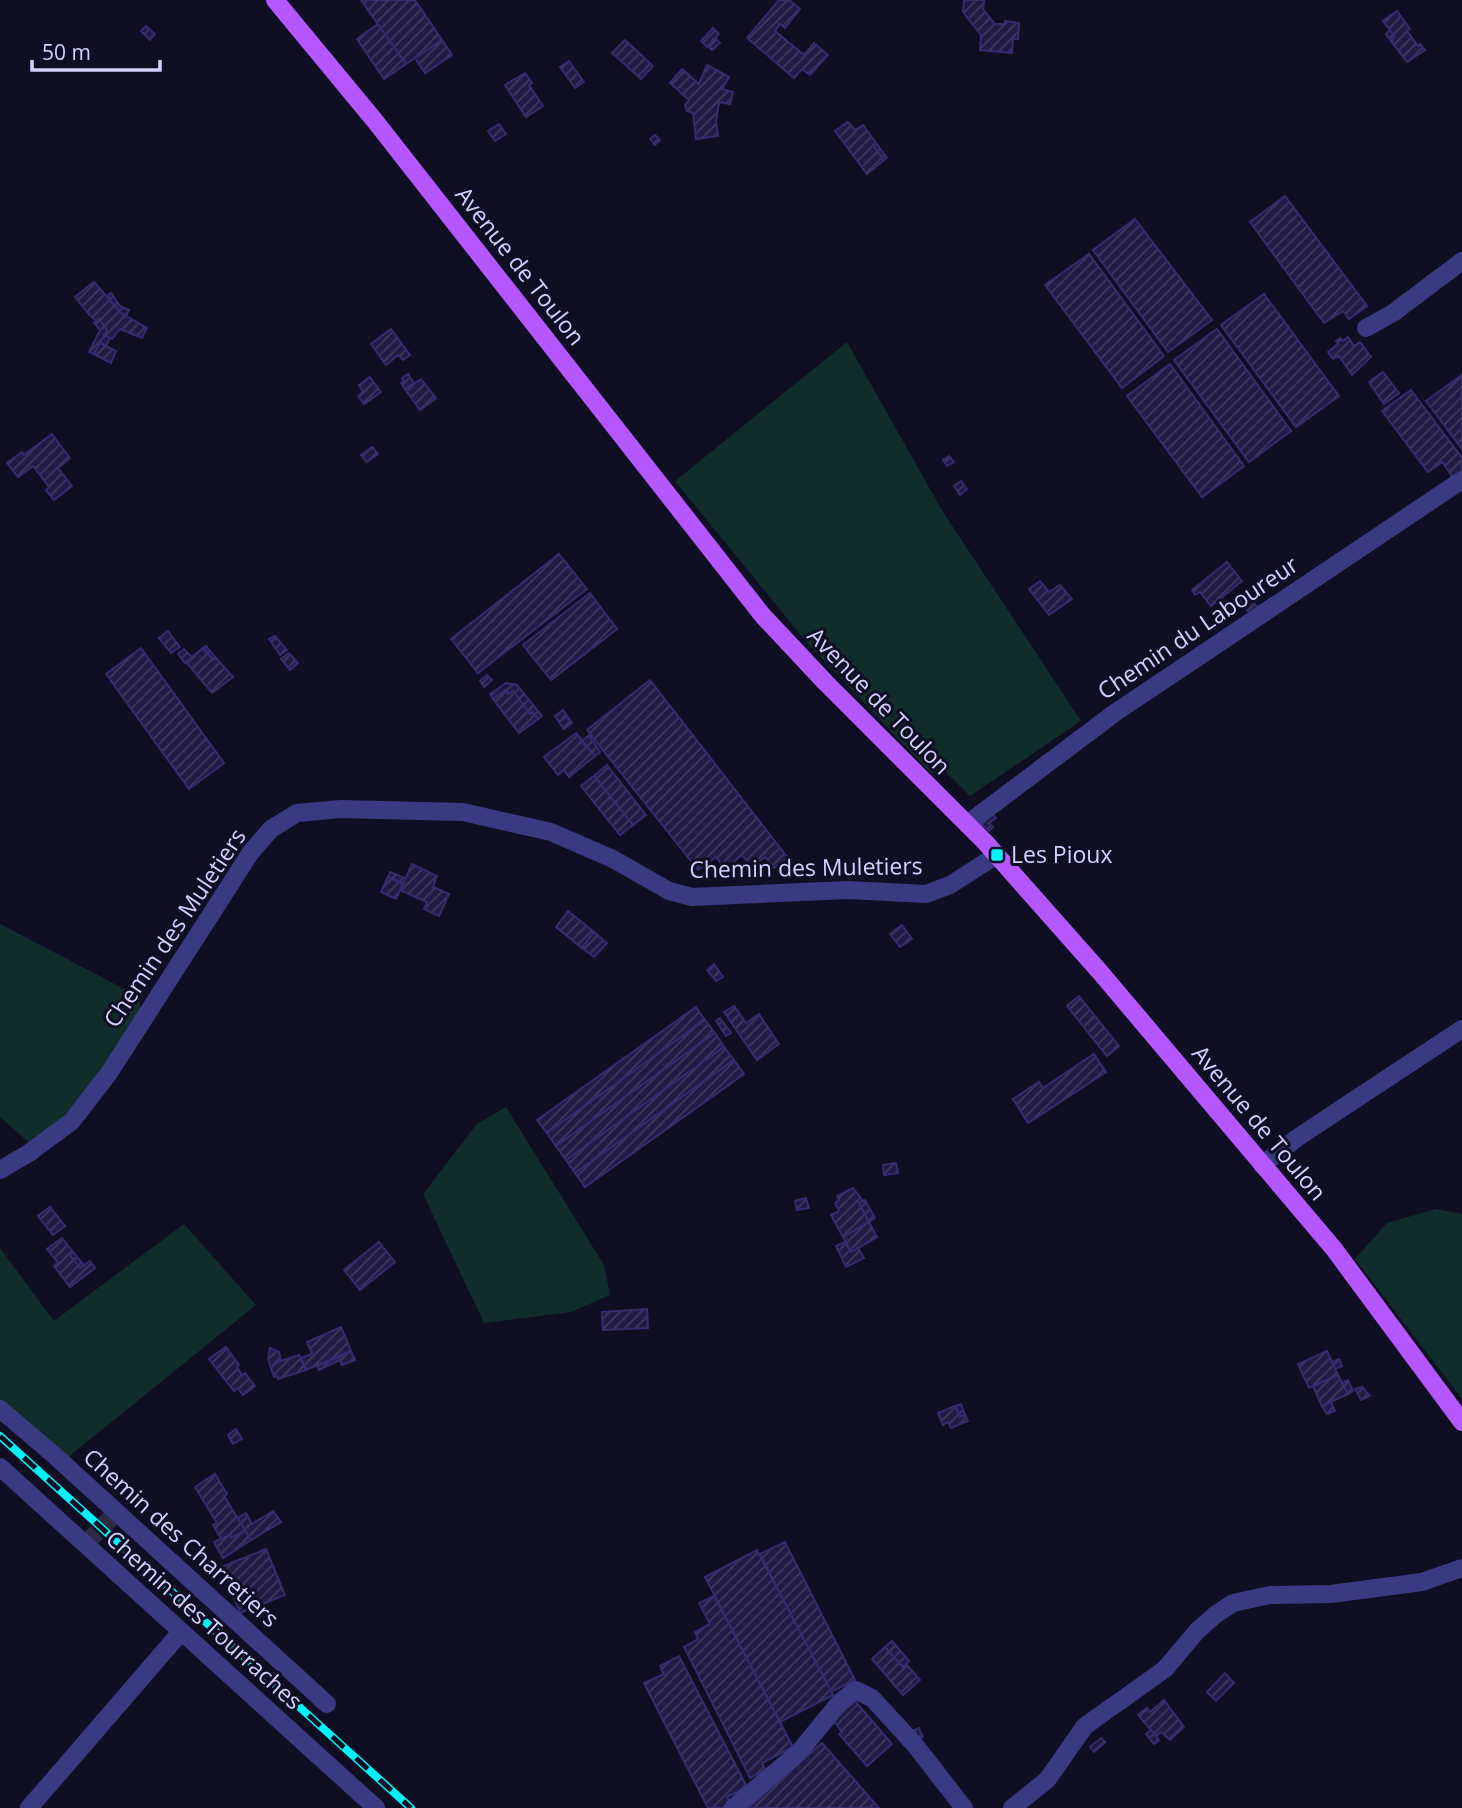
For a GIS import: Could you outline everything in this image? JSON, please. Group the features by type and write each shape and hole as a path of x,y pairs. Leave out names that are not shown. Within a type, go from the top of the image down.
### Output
{"main road":[{"name":"Avenue de Toulon","path":"275,0 375,121 763,616 835,693 997,855 1100,972 1334,1249 1462,1422"}],"street":[{"path":"1366,328 1393,313 1462,261"},
{"name":"Chemin du Laboureur","path":"967,824 1116,712 1462,480"},
{"name":"Chemin des Muletiers","path":"0,1170 29,1153 72,1121 109,1073 251,852 271,829 297,813 341,808 463,811 551,832 613,859 669,891 692,897 848,890 926,894 950,885 997,855"},
{"path":"1262,1165 1297,1138 1462,1029"},
{"name":"Chemin des Charretiers","path":"0,1409 327,1704"},
{"name":"Chemin des Tourraches","path":"0,1467 376,1808"},
{"path":"1012,1808 1047,1780 1085,1727 1165,1669 1197,1631 1214,1615 1233,1603 1270,1595 1331,1594 1422,1582 1462,1568"},
{"path":"29,1808 181,1632"},
{"path":"733,1808 799,1752 840,1702 855,1690 872,1698 915,1745 964,1808"}],"green space":[{"path":"847,342 943,512 1081,721 970,796 946,772 931,773 808,644 675,481"},
{"path":"0,924 136,995 140,1005 140,1015 89,1087 62,1120 32,1145 0,1117"},
{"path":"506,1107 604,1265 610,1295 571,1312 484,1323 423,1194 477,1124"},
{"path":"1436,1209 1462,1214 1462,1399 1355,1259 1387,1223"},
{"path":"184,1224 256,1305 67,1458 0,1402 0,1248 54,1321"}],"building":[{"path":"361,0 415,0 442,40 406,64"},
{"path":"779,0 789,0 800,9 785,28 780,24 775,31 804,55 814,43 828,55 810,75 802,69 794,78 747,38"},
{"path":"964,0 984,0 983,9 995,24 1005,24 1005,21 1019,23 1018,39 1013,39 1012,53 980,50 981,35 963,12"},
{"path":"1397,11 1410,29 1407,31 1418,46 1420,44 1425,50 1407,62 1391,41 1395,37 1383,21"},
{"path":"378,24 406,64 384,79 357,39"},
{"path":"146,26 155,34 150,40 141,31"},
{"path":"713,28 719,34 707,47 701,41"},
{"path":"1390,30 1395,37 1391,41 1386,34"},
{"path":"715,38 720,43 712,50 708,46"},
{"path":"442,40 452,55 425,73 415,58"},
{"path":"625,40 653,66 641,79 612,53"},
{"path":"569,61 584,82 575,88 560,67"},
{"path":"707,65 729,77 722,89 733,92 730,104 719,102 716,122 718,136 696,139 693,113 687,111 685,105 689,100 670,83 682,69 699,84"},
{"path":"525,73 532,83 529,85 543,106 526,117 505,85"},
{"path":"848,122 855,130 863,125 884,160 867,174 835,131"},
{"path":"499,124 506,134 495,141 488,131"},
{"path":"655,135 660,140 655,145 650,139"},
{"path":"876,143 887,158 884,160 873,145"},
{"path":"1285,196 1367,306 1349,319 1343,311 1324,323 1250,222"},
{"path":"1135,219 1212,320 1168,352 1093,250"},
{"path":"1089,254 1164,356 1122,388 1045,285"},
{"path":"94,282 121,313 147,328 142,338 120,329 112,339 104,335 107,330 99,319 96,321 75,297"},
{"path":"111,293 120,306 129,310 126,316 107,296"},
{"path":"1264,294 1339,396 1296,427 1221,325"},
{"path":"99,319 107,330 94,354 89,352 100,330 94,323"},
{"path":"391,329 410,355 403,360 398,355 386,365 371,344"},
{"path":"1217,329 1291,431 1249,462 1174,360"},
{"path":"104,335 110,338 106,346 100,343"},
{"path":"1348,337 1354,346 1360,342 1371,357 1352,375 1339,356 1333,359 1328,352 1338,344 1336,341 1340,338 1343,341"},
{"path":"100,343 116,351 111,363 94,354"},
{"path":"1170,364 1244,466 1202,497 1127,396"},
{"path":"1383,372 1399,393 1384,404 1369,382"},
{"path":"408,374 414,383 405,389 401,383 404,381 402,378"},
{"path":"1462,375 1462,449 1426,401"},
{"path":"370,377 381,392 364,404 358,396 363,392 359,385"},
{"path":"421,379 436,398 420,410 405,389"},
{"path":"1411,390 1462,458 1462,476 1455,480 1442,462 1428,472 1382,411"},
{"path":"52,434 70,458 58,468 72,486 54,500 46,490 49,487 33,466 18,477 7,463 22,452 24,455"},
{"path":"372,447 378,454 367,462 361,455"},
{"path":"949,456 954,462 947,466 943,460"},
{"path":"961,481 967,489 960,495 954,486"},
{"path":"559,554 587,589 478,673 451,639"},
{"path":"1227,562 1242,581 1211,606 1200,592 1195,595 1192,590"},
{"path":"1040,581 1049,592 1060,585 1072,599 1049,615 1029,589"},
{"path":"590,593 617,629 551,680 523,645"},
{"path":"1248,595 1261,612 1253,618 1240,601"},
{"path":"168,631 180,647 171,653 159,638"},
{"path":"275,636 287,650 280,655 269,639"},
{"path":"206,646 216,658 213,660 203,648"},
{"path":"141,648 224,763 189,789 106,674"},
{"path":"203,648 233,677 212,693 186,662"},
{"path":"184,649 192,657 185,663 178,654"},
{"path":"289,653 298,663 290,670 281,659"},
{"path":"487,675 492,680 484,687 480,681"},
{"path":"650,680 788,858 774,868 765,857 751,867 742,855 725,869 716,857 698,870 587,730"},
{"path":"506,683 517,685 542,716 538,719 532,712 530,714 513,691 508,694 506,690 493,699 490,694"},
{"path":"506,690 508,694 513,691 530,714 532,712 538,719 519,733 493,699"},
{"path":"563,710 567,716 559,722 555,716"},
{"path":"567,716 572,723 564,729 559,722"},
{"path":"576,733 595,756 569,777 564,770 558,775 544,757"},
{"path":"589,735 600,752 595,756 582,741"},
{"path":"607,765 646,815 633,825 594,776"},
{"path":"594,776 633,825 620,835 581,786"},
{"path":"992,813 996,818 989,823 993,827 989,831 980,823"},
{"path":"412,864 437,876 433,887 449,894 439,916 424,909 427,902 400,890"},
{"path":"390,872 405,878 403,884 388,877"},
{"path":"388,877 403,884 396,899 381,892"},
{"path":"568,911 594,932 582,948 556,927"},
{"path":"902,925 912,939 900,947 890,934"},
{"path":"594,932 607,943 594,957 582,948"},
{"path":"714,964 723,977 716,981 707,970"},
{"path":"1079,996 1119,1046 1107,1056 1067,1006"},
{"path":"734,1006 746,1023 759,1014 779,1044 757,1060 724,1012"},
{"path":"696,1007 705,1020 547,1133 537,1120"},
{"path":"720,1018 731,1033 726,1036 716,1021"},
{"path":"705,1020 715,1033 556,1146 547,1133"},
{"path":"715,1033 724,1047 566,1160 556,1146"},
{"path":"724,1047 734,1060 575,1173 566,1160"},
{"path":"1094,1054 1106,1072 1028,1123 1013,1099 1039,1082 1043,1088"},
{"path":"734,1060 744,1074 585,1187 575,1173"},
{"path":"896,1163 898,1173 884,1175 883,1165"},
{"path":"853,1188 863,1201 859,1203 869,1222 843,1237 831,1215 839,1211 835,1203 839,1200 837,1196"},
{"path":"806,1198 809,1208 797,1210 795,1201"},
{"path":"865,1200 875,1218 869,1222 859,1203"},
{"path":"50,1207 65,1226 53,1235 38,1216"},
{"path":"869,1222 877,1237 851,1252 843,1237"},
{"path":"62,1238 73,1252 70,1255 80,1268 90,1261 95,1268 70,1287 54,1266 58,1263 47,1249"},
{"path":"379,1242 395,1262 360,1290 344,1270"},
{"path":"845,1242 851,1252 858,1248 864,1258 846,1267 836,1246"},
{"path":"73,1252 84,1265 80,1268 70,1255"},
{"path":"647,1309 648,1328 603,1330 602,1312"},
{"path":"341,1327 351,1351 306,1370 301,1358 312,1354 307,1342"},
{"path":"226,1347 239,1365 237,1367 242,1375 245,1373 255,1386 243,1395 238,1388 234,1391 209,1359"},
{"path":"270,1348 279,1352 281,1361 271,1368 268,1359"},
{"path":"351,1351 355,1360 342,1365 339,1357"},
{"path":"1327,1351 1338,1375 1309,1388 1298,1364"},
{"path":"299,1355 306,1370 278,1379 277,1376 274,1377 271,1368 278,1362"},
{"path":"339,1357 340,1360 319,1370 317,1366"},
{"path":"1339,1359 1342,1366 1335,1369 1332,1362"},
{"path":"1338,1375 1348,1394 1322,1406 1313,1386"},
{"path":"1348,1380 1353,1391 1348,1394 1342,1383"},
{"path":"1362,1387 1370,1396 1361,1400 1355,1389"},
{"path":"1331,1402 1335,1411 1327,1414 1322,1406"},
{"path":"961,1404 965,1415 960,1417 955,1406"},
{"path":"955,1406 960,1417 965,1415 968,1421 951,1428 948,1422 943,1425 938,1413"},
{"path":"236,1429 242,1439 233,1444 228,1435"},
{"path":"215,1474 227,1494 224,1496 245,1530 232,1538 230,1535 222,1540 213,1525 217,1523 195,1487"},
{"path":"273,1511 281,1522 251,1540 238,1518 246,1513 252,1524"},
{"path":"245,1530 251,1540 223,1558 214,1542 230,1535 232,1538"},
{"path":"785,1542 855,1680 831,1692 760,1554"},
{"path":"266,1549 285,1595 240,1613 221,1567"},
{"path":"757,1550 833,1695 780,1722 705,1577"},
{"path":"714,1596 793,1747 762,1763 766,1770 750,1778 684,1647 698,1639 695,1632 710,1624 699,1603"},
{"path":"892,1641 909,1661 903,1667 885,1647"},
{"path":"885,1647 903,1667 906,1664 920,1680 903,1695 872,1659"},
{"path":"679,1656 747,1787 727,1797 732,1805 725,1808 708,1808 644,1683 664,1674 660,1666"},
{"path":"1225,1673 1234,1683 1216,1701 1207,1692"},
{"path":"1164,1700 1184,1727 1170,1740 1161,1732 1156,1736 1138,1715 1147,1708 1150,1712"},
{"path":"855,1701 892,1744 867,1766 839,1734 842,1732 833,1720"},
{"path":"919,1728 923,1737 918,1739 914,1730"},
{"path":"1151,1730 1159,1740 1154,1744 1146,1734"},
{"path":"1101,1738 1105,1742 1094,1752 1090,1747"},
{"path":"822,1743 879,1808 748,1808"}],"tunnel":[{"path":"84,1545 117,1512"}],"railway":[{"path":"0,1436 411,1808"}],"place":[{"name":"Les Pioux","path":"997,855"}]}
